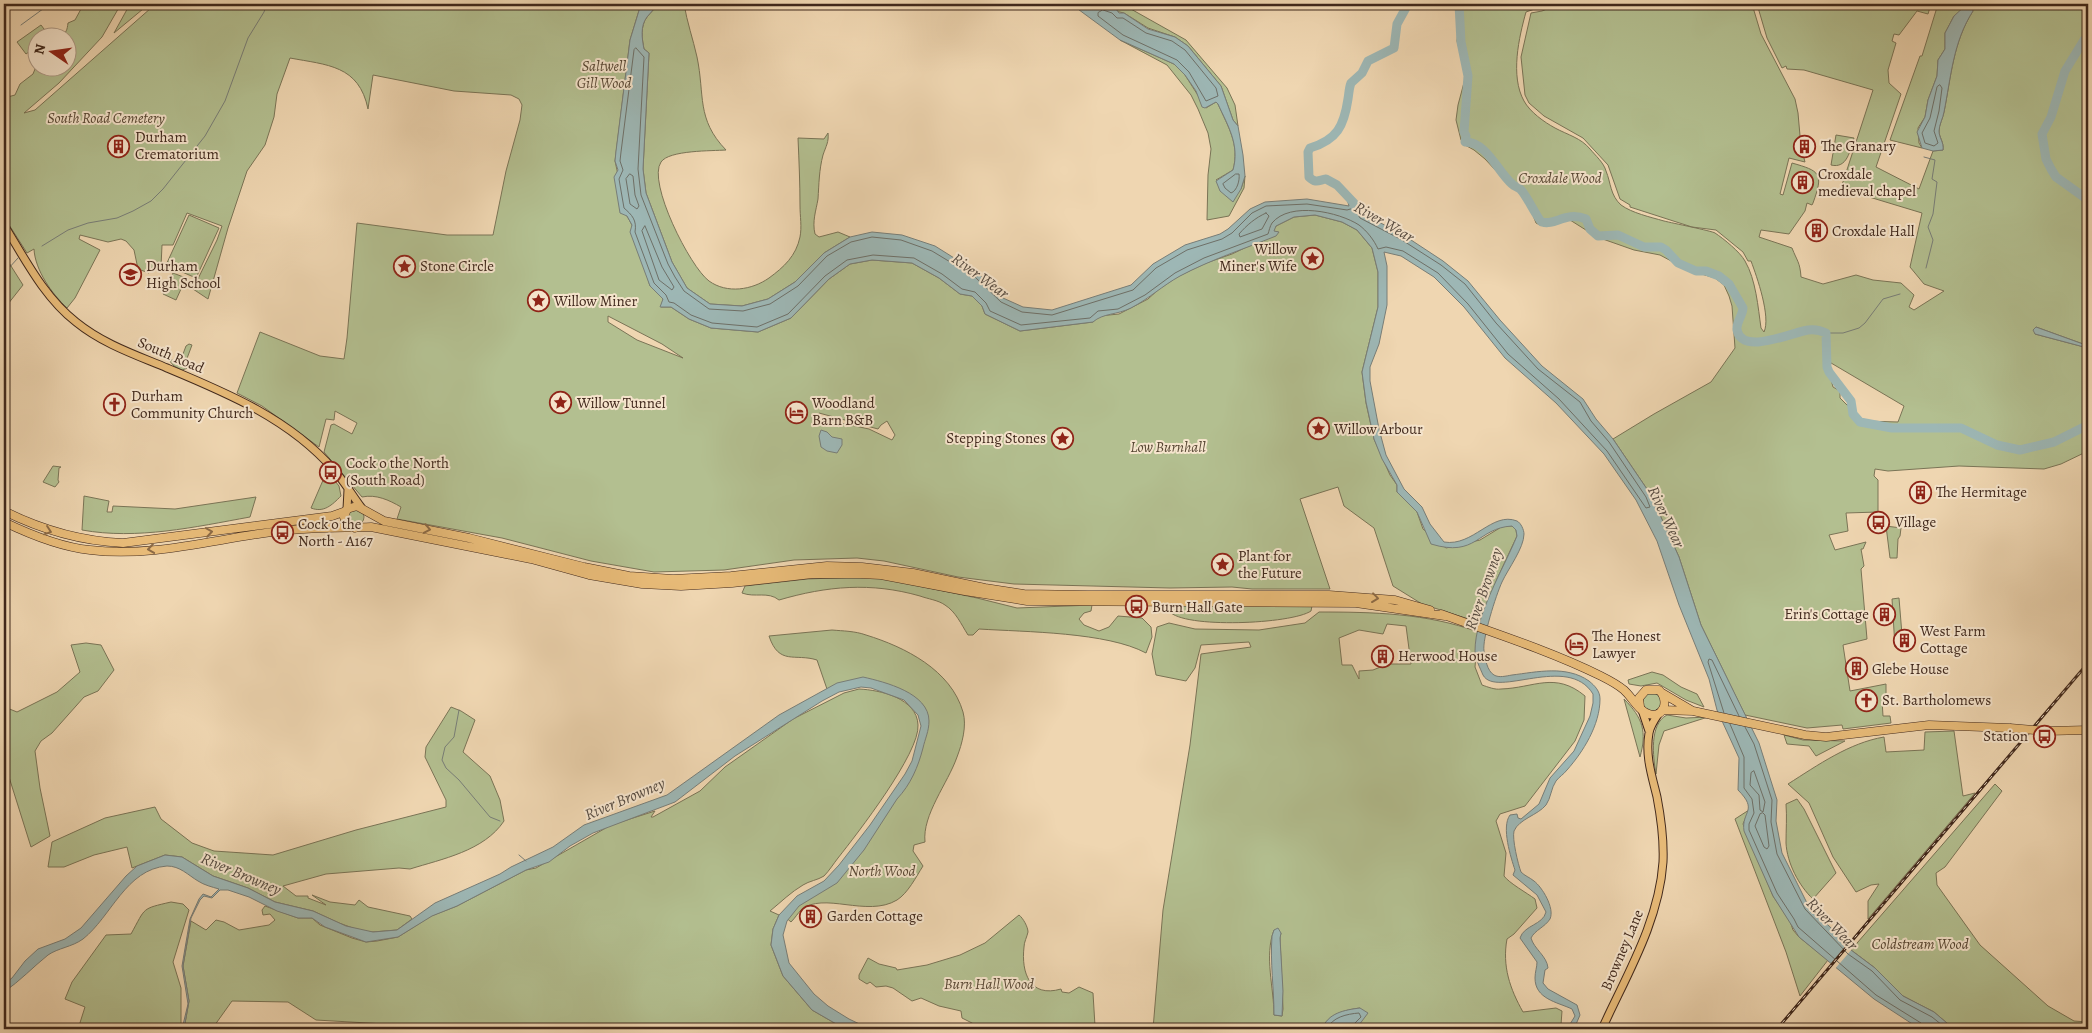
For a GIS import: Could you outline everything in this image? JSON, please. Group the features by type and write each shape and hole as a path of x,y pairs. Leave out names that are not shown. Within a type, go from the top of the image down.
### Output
{"highway":[{"path":"4,511 37,527 63,535 94,541 123,543 332,516 353,506 362,508 384,521 469,538 584,567 629,576 673,579 731,576 819,567 862,567 913,573 1024,594 1338,595 1395,600 1495,633 1602,677 1624,690 1648,714 1693,711 1782,730 1826,737 1929,724 2047,731 2088,730"},
{"path":"358,528 366,518 362,508"},
{"path":"347,510 344,517 346,523 358,528"},
{"path":"4,522 35,536 70,547 91,550 124,552 280,531 335,527 379,528 530,559 589,575 642,584 681,586 732,583 812,574 860,574 911,580 1027,601 1356,603 1445,616"},
{"path":"1624,690 1642,692 1654,688 1693,711"},
{"path":"1641,708 1639,701 1642,692"},
{"path":"1661,712 1665,700 1662,693"}],"main road":[{"name":"South Road","path":"4,225 49,295 59,308 77,323 110,344 217,389 265,414 319,454 336,472 362,508"},
{"path":"347,510 348,490"},
{"path":"1641,708 1649,731"},
{"path":"1649,731 1661,712"},
{"name":"Browney Lane","path":"1602,1029 1648,931 1660,882 1663,861 1662,822 1648,756 1649,731"}],"green space":[{"name":"Low Burnhall","path":"72,4 121,4 102,37 78,63 78,28 67,28 68,23 75,20 81,9"},
{"path":"130,4 144,4 143,9 114,33"},
{"name":"Low Burnhall","path":"148,4 641,4 630,40 615,161 627,216 632,225 650,286 663,299 661,307 671,307 689,319 711,328 758,332 791,318 829,279 850,264 872,260 912,263 939,278 960,294 972,296 982,306 985,314 1020,331 1093,322 1099,316 1119,314 1148,299 1177,277 1278,232 1273,231 1276,226 1294,217 1315,215 1342,222 1357,230 1372,248 1378,272 1378,307 1362,372 1366,403 1374,439 1390,475 1397,485 1397,492 1417,512 1423,529 1446,548 1480,540 1503,526 1512,526 1516,530 1517,536 1497,579 1481,623 1422,604 1393,586 1374,528 1344,506 1338,487 1300,499 1330,589 1170,588 1014,584 958,577 884,561 857,558 794,560 724,570 654,572 591,561 502,538 397,519 401,507 382,498 362,497 324,452 331,425 334,424 352,434 357,423 335,411 334,420 326,419 319,447 262,406 237,393 260,332 320,356 344,359 357,223 447,235 493,235 506,171 520,120 522,105 519,99 511,95 454,91 373,75 368,109 364,94 349,75 329,66 290,58 277,94 274,117 265,145 247,171 228,228 208,299 193,289 222,226 187,213 173,245 162,245 161,267 157,265 149,273 138,269 134,250 126,241 121,239 108,242 80,235 79,239 100,250 75,298 67,308 45,281 37,265 34,249 27,253 4,217 4,98 15,95 20,84 28,78 64,78 24,113 35,110 71,78 78,78 78,72 151,8","holes":["608,316 662,344 683,358 637,340 608,322","819,413 878,429 887,421 895,435 892,440 869,429 818,418"]},
{"name":"Saltwell Gill Wood","path":"657,4 684,4 697,57 706,117 716,139 726,150 673,155 661,162 658,172 665,205 673,224 692,259 709,281 724,288 747,288 769,278 789,260 796,250 801,233 798,138 824,139 828,133 828,142 820,172 814,220 815,234 819,237 838,232 850,237 824,253 795,282 768,299 742,306 710,304 687,288 672,262 646,193 643,169 649,53 644,49 642,33 643,24"},
{"path":"1086,4 1122,4 1186,40 1227,88 1235,105 1238,126 1233,120 1221,86 1188,46 1175,37 1148,28 1124,13"},
{"name":"Croxdale Wood","path":"1456,4 1549,4 1526,12 1517,56 1517,80 1524,101 1546,123 1586,145 1603,165 1613,193 1621,205 1647,216 1715,233 1736,250 1743,257 1749,268 1756,294 1761,328 1764,332 1766,325 1765,307 1751,261 1748,261 1743,252 1716,230 1692,227 1630,207 1630,205 1620,199 1608,165 1583,138 1544,116 1529,103 1525,95 1521,57 1531,13 1559,4 1752,4 1761,34 1795,99 1798,113 1801,147 1805,162 1789,158 1780,194 1783,195 1792,163 1809,168 1814,171 1819,179 1812,205 1807,203 1805,211 1789,234 1761,230 1759,237 1792,248 1799,265 1801,277 1823,284 1856,275 1873,280 1901,283 1914,295 1909,307 1914,310 1944,291 1924,284 1910,267 1922,213 1856,193 1842,185 1873,90 1804,70 1787,69 1786,66 1782,68 1767,38 1757,4 1931,4 1928,14 1917,11 1899,35 1894,34 1892,41 1896,43 1888,70 1889,83 1901,94 1876,167 1919,189 1933,151 1943,150 1939,129 1957,47 1966,23 1973,11 1954,16 1945,33 1945,49 1938,60 1937,76 1928,100 1925,117 1918,128 1919,143 1922,148 1890,140 1920,56 1922,56 1938,4 2088,4 2088,35 2085,38 2084,46 2088,45 2088,451 2061,464 2044,469 1959,466 1888,471 1875,469 1874,476 1878,480 1878,512 1846,513 1848,531 1829,535 1835,550 1866,542 1863,549 1861,549 1864,566 1861,569 1867,639 1843,645 1850,691 1886,684 1886,699 1882,700 1883,716 1890,716 1891,723 1843,729 1842,725 1807,728 1745,715 1701,625 1679,557 1651,495 1613,439 1711,382 1735,348 1732,306 1729,296 1724,285 1715,278 1688,270 1660,255 1634,250 1597,237 1570,220 1561,220 1552,225 1536,223 1531,210 1520,192 1511,187 1485,159 1461,140 1456,120 1466,75 1457,41 1459,22","holes":["2036,327 2083,344 2084,347 2035,334","1826,360 1904,406 1898,422 1863,421 1840,398 1840,391 1833,387"]},
{"path":"28,34 28,53 26,54 17,42"},
{"path":"1120,40 1174,64 1185,75 1206,108 1216,102 1218,104 1232,136 1235,161 1233,170 1216,180 1241,189 1245,176 1244,188 1229,216 1207,220 1208,175 1211,149 1208,133 1191,95 1167,65"},
{"path":"1836,135 1854,138 1847,158 1836,166 1831,165"},
{"path":"189,215 219,228 196,278 166,265"},
{"path":"4,255 23,285 4,309"},
{"path":"173,273 186,278 176,300 163,294"},
{"path":"192,345 186,361 189,364 188,368 182,370 174,366 168,359 180,362 186,346"},
{"path":"53,466 61,467 59,468 59,482 55,487 43,482"},
{"path":"327,471 339,486 341,496 324,509 311,508"},
{"path":"84,496 109,501 107,512 112,512 113,506 175,509 256,497 250,517 166,531 124,534 82,530"},
{"path":"356,509 364,517 356,525 348,517"},
{"path":"1886,526 1901,528 1898,539 1897,558 1890,558"},
{"path":"881,578 1017,608 1092,605 1091,611 1084,613 1079,619 1084,625 1099,631 1109,627 1118,616 1142,618 1151,627 1152,637 1146,653 1130,646 1110,641 1066,634 979,629 973,635 968,635 955,615 942,603 902,592 867,587 832,589 779,600 766,595 742,593 745,586 807,579"},
{"path":"1899,598 1903,647 1895,647 1892,599"},
{"path":"1173,605 1312,606 1311,611 1283,619 1238,623 1178,617 1169,611 1169,607"},
{"path":"1319,612 1339,612 1419,617 1459,626 1478,632 1475,667 1482,685 1499,689 1544,683 1564,684 1585,696 1584,720 1575,741 1525,806 1500,814 1496,821 1506,853 1504,876 1535,899 1537,908 1514,934 1507,939 1506,968 1508,977 1514,995 1523,1012 1556,1008 1562,1011 1561,1025 1558,1029 1356,1029 1360,1008 1333,1016 1322,1029 1153,1029 1163,910 1190,745 1201,654 1251,647 1249,642 1201,645 1195,668 1186,681 1156,675 1152,654 1157,627 1169,623 1195,629 1259,630 1305,623","holes":["1387,624 1406,626 1411,664 1388,664 1373,670 1359,671 1359,679 1352,665 1342,665 1339,638 1359,630 1383,634","1274,930 1281,933 1282,1016 1274,1015 1270,961 1271,940"]},
{"name":"North Wood","path":"832,630 849,631 881,640 925,662 948,684 957,697 964,717 963,735 953,767 927,821 925,842 914,845 913,851 923,866 905,893 897,900 885,905 859,906 821,903 810,905 801,910 791,922 784,916 792,906 824,887 909,776 924,729 914,703 870,683 828,692 817,660 783,655 773,645 769,636"},
{"path":"86,643 101,645 114,670 98,691 84,697 52,733 41,741 35,751 40,788 50,836 31,847 9,777 4,770 4,704 7,708 17,712 57,692 80,672 71,645"},
{"path":"1652,672 1663,675 1681,687 1697,694 1704,707 1686,700 1657,683 1641,686 1629,684 1628,680"},
{"path":"859,689 877,691 896,697 911,708 916,716 918,725 916,738 899,773 886,793 826,874 805,884 770,911 779,915 773,929 771,945 783,976 812,1010 845,1029 390,1029 385,1024 316,1020 288,1002 232,1001 212,1029 184,1029 189,1001 183,966 191,921 206,930 216,920 239,930 269,925 275,920 270,914 263,915 262,910 265,906 298,918 312,918 320,925 366,942 398,937 431,916 457,906 526,870 536,868 611,825 655,811 651,817 653,817 700,791 725,767 793,719 844,693"},
{"path":"1648,693 1656,693 1661,698 1659,709 1648,711 1643,706 1643,698"},
{"path":"1624,699 1636,713 1642,726 1643,740 1640,757"},
{"path":"451,707 475,720 463,752 490,776 500,800 504,821 496,831 474,847 410,869 399,868 326,874 283,886 296,896 308,896 308,898 326,905 312,895 330,902 355,905 359,900 368,907 410,916 412,919 397,930 361,931 313,911 275,902 248,888 213,876 182,857 165,855 132,868 127,847 94,855 64,867 48,867 52,842 105,818 155,807 161,819 192,843 214,851 273,855 356,830 446,807 446,800 425,757 426,747"},
{"path":"1667,715 1686,718 1708,717 1664,731 1659,745 1656,774 1653,750 1655,733 1661,719"},
{"path":"1954,731 1963,796 1975,793 1868,919 1868,901 1879,884 1871,885 1856,892 1833,857 1809,803 1788,784 1846,749 1858,744 1884,737 1886,752 1924,750 1925,732"},
{"path":"1784,735 1803,740 1845,741 1816,756 1809,746 1787,744"},
{"name":"Coldstream Wood","path":"1995,784 2002,791 1945,867 1936,873 1937,885 1980,945 2048,1006 2074,1021 2088,1022 2088,1029 1954,1029 1934,1012 1903,996 1875,968 1851,950"},
{"path":"1797,799 1804,809 1836,873 1813,899 1803,888 1795,874 1787,851 1786,804"},
{"path":"1749,810 1743,824 1773,896 1799,937 1828,960 1800,996 1786,952 1735,819"},
{"path":"171,902 183,904 189,910 173,962 181,988 181,1029 78,1029 85,1007 65,999 72,982 106,935 131,934 145,911 154,906"},
{"name":"Burn Hall Wood","path":"1019,915 1028,930 1023,957 1026,974 1030,981 1035,987 1042,990 1061,989 1062,992 1069,993 1079,987 1093,993 1095,1026 1098,1029 980,1029 962,1018 961,1011 939,1006 921,998 912,1001 893,988 886,986 876,987 870,982 867,984 859,979 859,975 868,958 897,970 927,965 960,955 985,943"}],"water":[{"name":"River Wear","path":"641,4 657,4 643,24 642,33 644,49 649,53 643,169 646,193 672,262 687,288 710,304 742,306 768,299 795,282 824,253 850,237 872,232 902,235 935,246 978,273 1003,298 1023,307 1052,310 1131,285 1153,264 1185,245 1220,234 1250,209 1265,202 1307,199 1349,206 1347,199 1353,198 1361,207 1362,213 1405,236 1443,261 1468,281 1542,366 1583,399 1651,495 1679,557 1701,625 1759,743 1777,800 1776,821 1782,853 1809,907 1847,943 1851,950 1875,968 1903,996 1934,1012 1954,1029 1920,1029 1874,999 1799,937 1773,896 1744,831 1748,807 1747,802 1738,790 1739,758 1717,710 1709,679 1679,605 1657,541 1636,500 1604,454 1556,403 1505,358 1464,307 1434,277 1401,256 1384,252 1387,266 1387,305 1379,344 1370,367 1370,381 1386,455 1404,489 1422,507 1430,524 1444,542 1464,539 1499,521 1508,519 1517,521 1522,527 1524,534 1521,546 1499,588 1485,637 1485,657 1492,673 1500,677 1541,671 1571,673 1589,681 1597,689 1600,696 1597,719 1590,738 1573,763 1556,781 1546,805 1520,823 1514,831 1516,852 1521,872 1541,888 1551,909 1550,919 1531,938 1547,964 1548,968 1545,970 1543,983 1548,989 1577,1005 1580,1015 1574,1029 1567,1029 1575,1016 1572,1009 1548,999 1539,991 1535,978 1537,962 1520,938 1525,930 1541,920 1546,912 1537,895 1513,875 1515,870 1506,827 1510,815 1517,814 1518,818 1521,819 1539,804 1550,778 1574,751 1590,716 1593,694 1582,682 1567,677 1551,676 1502,682 1490,681 1483,675 1475,654 1476,637 1491,593 1517,536 1516,530 1512,526 1500,528 1468,545 1458,547 1431,544 1417,512 1397,492 1397,485 1382,459 1374,439 1366,402 1362,372 1378,307 1378,272 1372,248 1357,230 1342,222 1315,215 1294,217 1276,226 1274,231 1279,232 1276,236 1191,270 1131,308 1101,317 1093,322 1020,331 985,314 982,306 972,296 960,294 939,278 912,263 872,260 850,264 829,279 791,318 758,332 711,328 689,319 671,307 660,307 663,299 650,286 630,232 632,225 627,216 620,213 614,177 618,170 615,161 616,151 630,40"},
{"path":"1071,4 1086,4 1097,8 1102,5 1116,9 1119,13 1124,13 1148,29 1175,37 1188,46 1221,86 1233,120 1238,126 1243,155 1245,176 1241,189 1233,202 1220,191 1216,181 1233,170 1235,161 1232,136 1218,104 1216,102 1205,108 1202,107 1196,91 1185,75 1174,64 1120,40"},
{"path":"1966,5 1973,6 1973,11 1966,23 1957,47 1939,129 1943,150 1933,151 1922,148 1917,132 1925,117 1928,100 1937,76 1938,60 1945,49 1945,33 1954,16"},
{"path":"2036,327 2083,344 2084,347 2035,334 2033,330"},
{"path":"821,430 827,432 832,437 842,439 842,445 837,453 827,451 821,447 819,436"},
{"path":"863,677 904,690 922,703 927,711 929,721 928,732 921,755 910,781 864,850 837,883 799,906 787,921 783,935 789,963 814,994 828,1006 870,1029 845,1029 812,1010 783,976 771,945 773,929 779,915 797,896 824,881 839,865 870,825 912,761 921,726 918,715 904,700 871,688 861,687 839,692 822,701 735,756 675,802 593,833 570,846 549,862 526,870 457,906 432,916 398,937 366,942 325,927 312,918 298,918 277,911 249,897 228,890 220,890 212,898 204,896 191,918 183,966 189,1001 184,1029 182,1029 188,1004 182,966 190,919 203,894 211,897 219,889 203,884 172,866 153,869 141,876 120,895 93,930 83,939 48,955 4,992 4,984 12,978 25,961 38,949 65,939 81,928 137,866 165,855 182,857 213,876 248,888 275,902 313,911 346,926 373,932 397,930 435,903 500,874 553,847 584,825 667,795 779,715 837,683"},
{"path":"1278,928 1281,933 1282,1016 1274,1015 1272,936 1274,930"},
{"path":"1360,1008 1368,1013 1356,1029 1322,1029 1328,1019 1337,1013"}],"pier":[{"path":"1849,942 1853,948 1834,970 1830,965"}],"waterway":[{"path":"42,246 68,230 88,223 117,218 133,211 151,201 163,189 205,136 225,101 248,38 267,4"},
{"name":"River Wear","path":"1355,207 1354,203 1337,185 1326,179 1316,181 1309,177 1308,152 1310,148 1327,141 1338,131 1344,117 1351,83 1362,73 1368,61 1394,48 1397,24 1408,4"},
{"path":"1459,4 1461,42 1468,76 1465,142 1473,143 1486,152 1513,185 1520,189 1542,222 1547,223 1567,217 1586,219 1590,229 1598,236 1618,235 1644,247 1661,247 1678,263 1696,271 1706,271 1719,276 1729,284 1743,308 1737,330 1741,338 1748,341 1769,341 1811,330 1826,333 1827,367 1851,401 1853,414 1860,422 1892,428 1961,428 1997,445 2020,450 2054,442 2088,425"},
{"path":"1990,8 1994,4"},
{"path":"21,25 47,6"},
{"path":"2088,37 2084,40 2065,71 2051,117 2042,134 2046,159 2056,177 2088,200"},
{"path":"1924,157 1935,160 1932,179 1937,182 1933,214 1928,227 1933,240 1926,268"},
{"path":"4,279 8,269 18,258"},
{"path":"1826,333 1843,333 1859,328 1883,299 1900,294"},
{"path":"459,710 454,737 445,747 442,760 446,768 459,780 490,817 500,821"},
{"path":"519,855 526,861"}],"railway":[{"path":"1777,1029 2088,663"}],"place":[{"name":"Durham Crematorium","path":"119,146"},
{"name":"The Granary","path":"1805,146"},
{"name":"Croxdale medieval chapel","path":"1802,183"},
{"name":"Croxdale Hall","path":"1816,231"},
{"name":"Willow Miner's Wife","path":"1313,258"},
{"name":"Stone Circle","path":"404,266"},
{"name":"Durham High School","path":"130,275"},
{"name":"Willow Miner","path":"538,301"},
{"name":"Willow Tunnel","path":"561,403"},
{"name":"Durham Community Church","path":"115,405"},
{"name":"Woodland Barn B&B","path":"796,412"},
{"name":"Willow Arbour","path":"1318,429"},
{"name":"Stepping Stones","path":"1062,438"},
{"name":"Cock o the North (South Road)","path":"330,472"},
{"name":"The Hermitage","path":"1920,492"},
{"name":"Village","path":"1879,522"},
{"name":"Cock o the North - A167","path":"282,533"},
{"name":"Plant for the Future","path":"1222,565"},
{"name":"Burn Hall Gate","path":"1136,607"},
{"name":"Erin's Cottage","path":"1885,614"},
{"name":"West Farm Cottage","path":"1904,640"},
{"name":"The Honest Lawyer","path":"1576,645"},
{"name":"Herwood House","path":"1382,656"},
{"name":"Glebe House","path":"1856,669"},
{"name":"St. Bartholomews","path":"1866,700"},
{"name":"Station","path":"2044,736"},
{"name":"Garden Cottage","path":"811,916"}],"park label":[{"name":"South Road Cemetery","path":"106,118"}],"water label":[{"name":"River Browney","path":"1484,589"},
{"name":"River Browney","path":"625,799"},
{"name":"River Browney","path":"241,874"}]}
